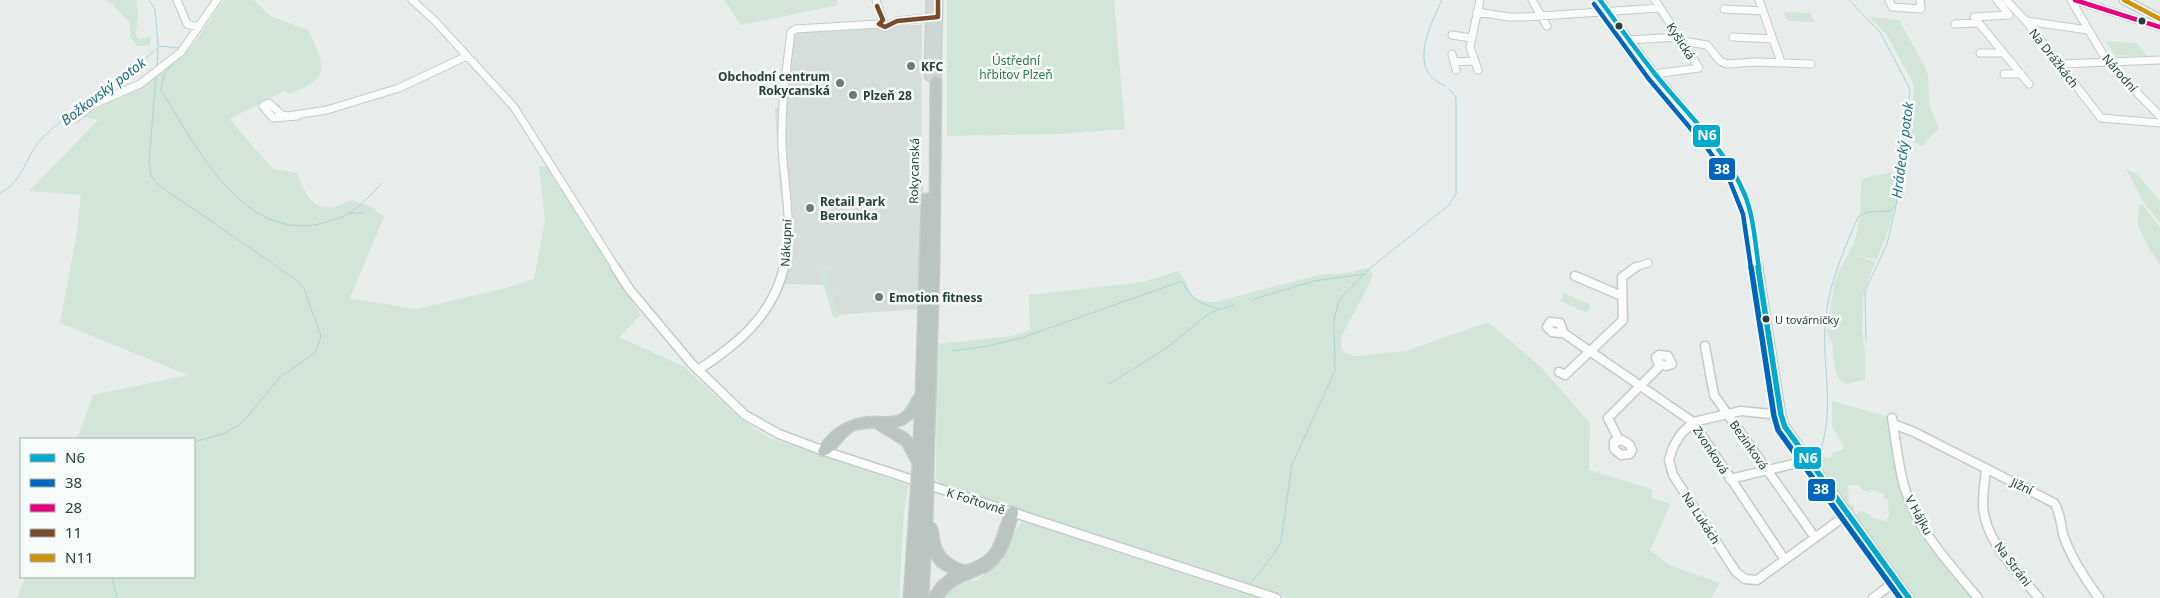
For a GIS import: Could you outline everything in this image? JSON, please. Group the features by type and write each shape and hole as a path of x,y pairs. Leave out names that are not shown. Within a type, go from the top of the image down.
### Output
{"highway":[{"name":"Rokycanská","path":"931,342 933,77"},
{"path":"931,342 923,386 920,469 922,491 935,554 945,565 965,572"},
{"path":"920,469 931,342"},
{"path":"824,450 842,431 860,423 893,423 904,420 914,410 923,386"},
{"path":"860,423 873,424 902,436 912,447 920,469"},
{"path":"911,598 922,491"},
{"path":"921,598 922,491"},
{"path":"934,598 941,588 965,572 981,568 994,556 1008,527 1012,512"}],"main road":[{"name":"Rokycanská","path":"931,0 934,17 933,77"},
{"name":"Rokycanská","path":"934,17 938,0"},
{"path":"2124,0 2159,16"}],"street":[{"path":"177,0 182,16 187,24 199,27"},
{"path":"76,118 92,105 140,84 181,52 217,0"},
{"name":"K Fořtovně","path":"412,0 434,20 514,107 630,290 697,369 745,415 779,434 824,450 1276,598"},
{"path":"876,0 882,25 890,26 892,22 934,17"},
{"path":"1478,70 1470,47 1480,0"},
{"path":"1532,0 1547,26"},
{"path":"1600,0 1654,74 1712,143 1737,180 1745,197 1755,241 1782,415 1788,432 1849,513 1909,598"},
{"name":"Kyšická","path":"1654,74 1700,68 1655,0"},
{"path":"1758,0 1781,62"},
{"path":"1889,0 1892,7 1921,9 1920,0"},
{"path":"1997,0 2009,15 1974,17 2029,84"},
{"name":"Na Drážkách","path":"2006,0 2026,21 2101,118 2160,122"},
{"name":"Národní","path":"2071,0 2108,62 2160,116"},
{"path":"2075,0 2160,27"},
{"path":"1477,12 1511,17 1660,8"},
{"path":"1724,9 1763,11"},
{"path":"2026,21 2088,30"},
{"path":"1955,24 1978,23"},
{"name":"Nákupní","path":"697,369 722,356 751,332 766,314 782,282 789,232 782,138 790,32 792,30 882,25"},
{"path":"1452,34 1471,38"},
{"path":"1733,36 1773,39"},
{"path":"1629,40 1681,39 1707,45 1723,63 1781,62 1812,64"},
{"path":"1980,53 2004,53"},
{"path":"1452,54 1456,70"},
{"path":"265,103 272,104 282,115 298,116 373,99 435,73 467,56"},
{"path":"2060,64 2160,60"},
{"path":"1454,62 1474,61"},
{"path":"2004,74 2021,74"},
{"path":"1559,372 1564,375 1624,319 1623,276 1633,268 1648,263"},
{"path":"1575,276 1622,296"},
{"name":"Zvonková","path":"1562,332 1693,422 1785,560"},
{"name":"Bezinková","path":"1705,346 1713,392 1814,536"},
{"path":"1619,440 1608,418 1661,365"},
{"path":"1693,422 1727,414 1753,411 1782,415"},
{"name":"Jižní","path":"1892,421 1986,469 2037,492 2054,503 2058,510 2062,530 2070,552 2099,598"},
{"name":"V Hájku","path":"1892,421 1907,495 1914,511 1925,529 1978,598"},
{"name":"Na Lukách","path":"1693,422 1681,434 1673,447 1669,464 1675,478 1736,572 1745,579 1757,580 1814,536 1849,513"},
{"path":"1730,479 1810,460"},
{"name":"Na Stráni","path":"1986,469 1983,504 1988,523 2000,548 2040,598"},
{"path":"1872,598 1889,586 1898,583"}],"shaded area":[{"path":"922,25 921,169 923,187 920,309 835,315 826,285 779,284 787,241 780,188 775,108 778,107 788,30 796,26"}],"green space":[{"path":"105,0 136,0 138,11 136,35 139,39 151,36 150,46 137,46 130,37 130,23 111,3"},
{"path":"224,0 254,0 270,16 308,30 321,61 319,76 304,88 290,94 284,91 230,119 274,169 297,173 305,192 314,202 325,207 333,207 352,200 372,207 384,217 350,298 416,309 506,288 534,279 545,220 539,167 548,166 641,315 619,337 685,367 740,419 770,438 908,485 904,511 899,598 17,598 25,578 195,578 195,438 77,438 93,395 188,375 60,323 76,238 81,195 29,191 98,120 81,117 139,86 191,47"},
{"path":"724,0 836,0 838,5 741,25"},
{"name":"Ústřední hřbitov Plzeň","path":"947,0 1114,0 1125,129 1060,134 947,136"},
{"path":"1783,12 1810,13 1815,22 1788,21"},
{"path":"1871,17 1899,20 1926,68 1929,104 1939,128 1922,146 1909,140 1914,87 1912,81 1886,34"},
{"path":"2105,41 2137,43 2148,57 2115,55"},
{"path":"2126,169 2137,174 2160,201 2160,223 2142,200"},
{"path":"1898,171 1897,194 1892,217 1876,260 1855,255 1875,262 1863,295 1862,331 1865,351 1865,380 1846,384 1838,376 1834,364 1831,341 1826,330 1835,330 1829,324 1835,282 1855,240 1860,212 1861,183 1864,178"},
{"path":"2141,203 2160,227 2160,265 2139,228 2138,211"},
{"path":"832,265 831,269 828,269 828,277 838,315 841,315 837,318 833,317 822,280 823,270"},
{"path":"1367,268 1373,274 1342,335 1341,347 1345,353 1356,356 1406,351 1488,322 1541,367 1590,423 1589,470 1652,489 1652,498 1671,504 1650,550 1669,565 1720,583 1711,598 1289,598 948,487 936,479 937,344 1012,336 1030,330 1029,295 1143,282 1178,271 1193,297 1198,300 1215,302 1318,275 1347,273"},
{"path":"1564,293 1591,305 1587,313 1560,301"},
{"path":"1832,401 1889,417 1906,498 1973,598 1913,598 1854,515 1861,511 1871,515 1871,517 1887,522 1887,518 1889,518 1888,499 1884,498 1884,494 1871,490 1871,493 1864,491 1858,485 1848,485 1849,504 1854,505 1854,509 1851,509 1814,458 1821,456 1829,458 1834,452 1843,450 1844,447 1832,425"},
{"path":"1023,521 1256,598 942,598 948,590 960,583 977,580 1002,561 1014,532"}],"waterway":[{"name":"Božkovský potok","path":"149,0 155,9 158,45"},
{"path":"1442,0 1427,37 1424,56 1425,66 1429,74 1445,86"},
{"name":"Hrádecký potok","path":"1813,457 1819,455 1827,419 1825,333 1831,289 1858,217 1868,212 1890,211 1896,205 1905,144 1910,89 1880,32 1849,0"},
{"path":"158,46 179,48"},
{"name":"Božkovský potok","path":"0,193 14,182 43,137 130,71 157,48"},
{"path":"157,67 158,48"},
{"path":"175,61 164,74 161,90 206,162 225,185 246,205 269,219 295,226 323,223 336,219 345,216 366,200 382,183"},
{"path":"156,76 149,161 151,176 160,186 298,281 304,289 321,336 315,353 280,377 243,422 225,433 195,442"},
{"path":"1364,274 1449,205 1456,194 1456,97 1449,89"},
{"path":"1866,341 1865,291 1887,244 1896,206"},
{"path":"350,213 364,213"},
{"path":"1250,584 1274,554 1281,541 1292,464 1335,371 1334,320 1339,300 1364,274"},
{"path":"1254,299 1314,281 1364,274"},
{"path":"952,351 988,346 1021,338 1182,281 1197,300 1219,309"},
{"path":"1109,384 1162,351 1209,314 1234,305"},
{"path":"112,578 117,598"}],"transit line":[{"name":"11","path":"877,6 883,20 879,24 885,27 897,21 938,17 938,0"},
{"name":"N6","path":"1600,0 1654,73 1713,143 1744,193 1750,212 1781,415 1785,427 1909,598"},
{"name":"28","path":"2075,0 2160,27"},
{"name":"N11","path":"2124,0 2160,19"},
{"name":"38","path":"1594,4 1648,78 1707,148 1729,179 1743,214 1774,416 1778,430 1900,598"}],"place":[{"name":"KFC","path":"911,66"},
{"name":"Obchodní centrum Rokycanská","path":"840,83"},
{"name":"Plzeň 28","path":"853,95"},
{"name":"Retail Park Berounka","path":"810,208"},
{"name":"Emotion fitness","path":"879,297"},
{"name":"U továrničky","path":"1766,319"}]}
